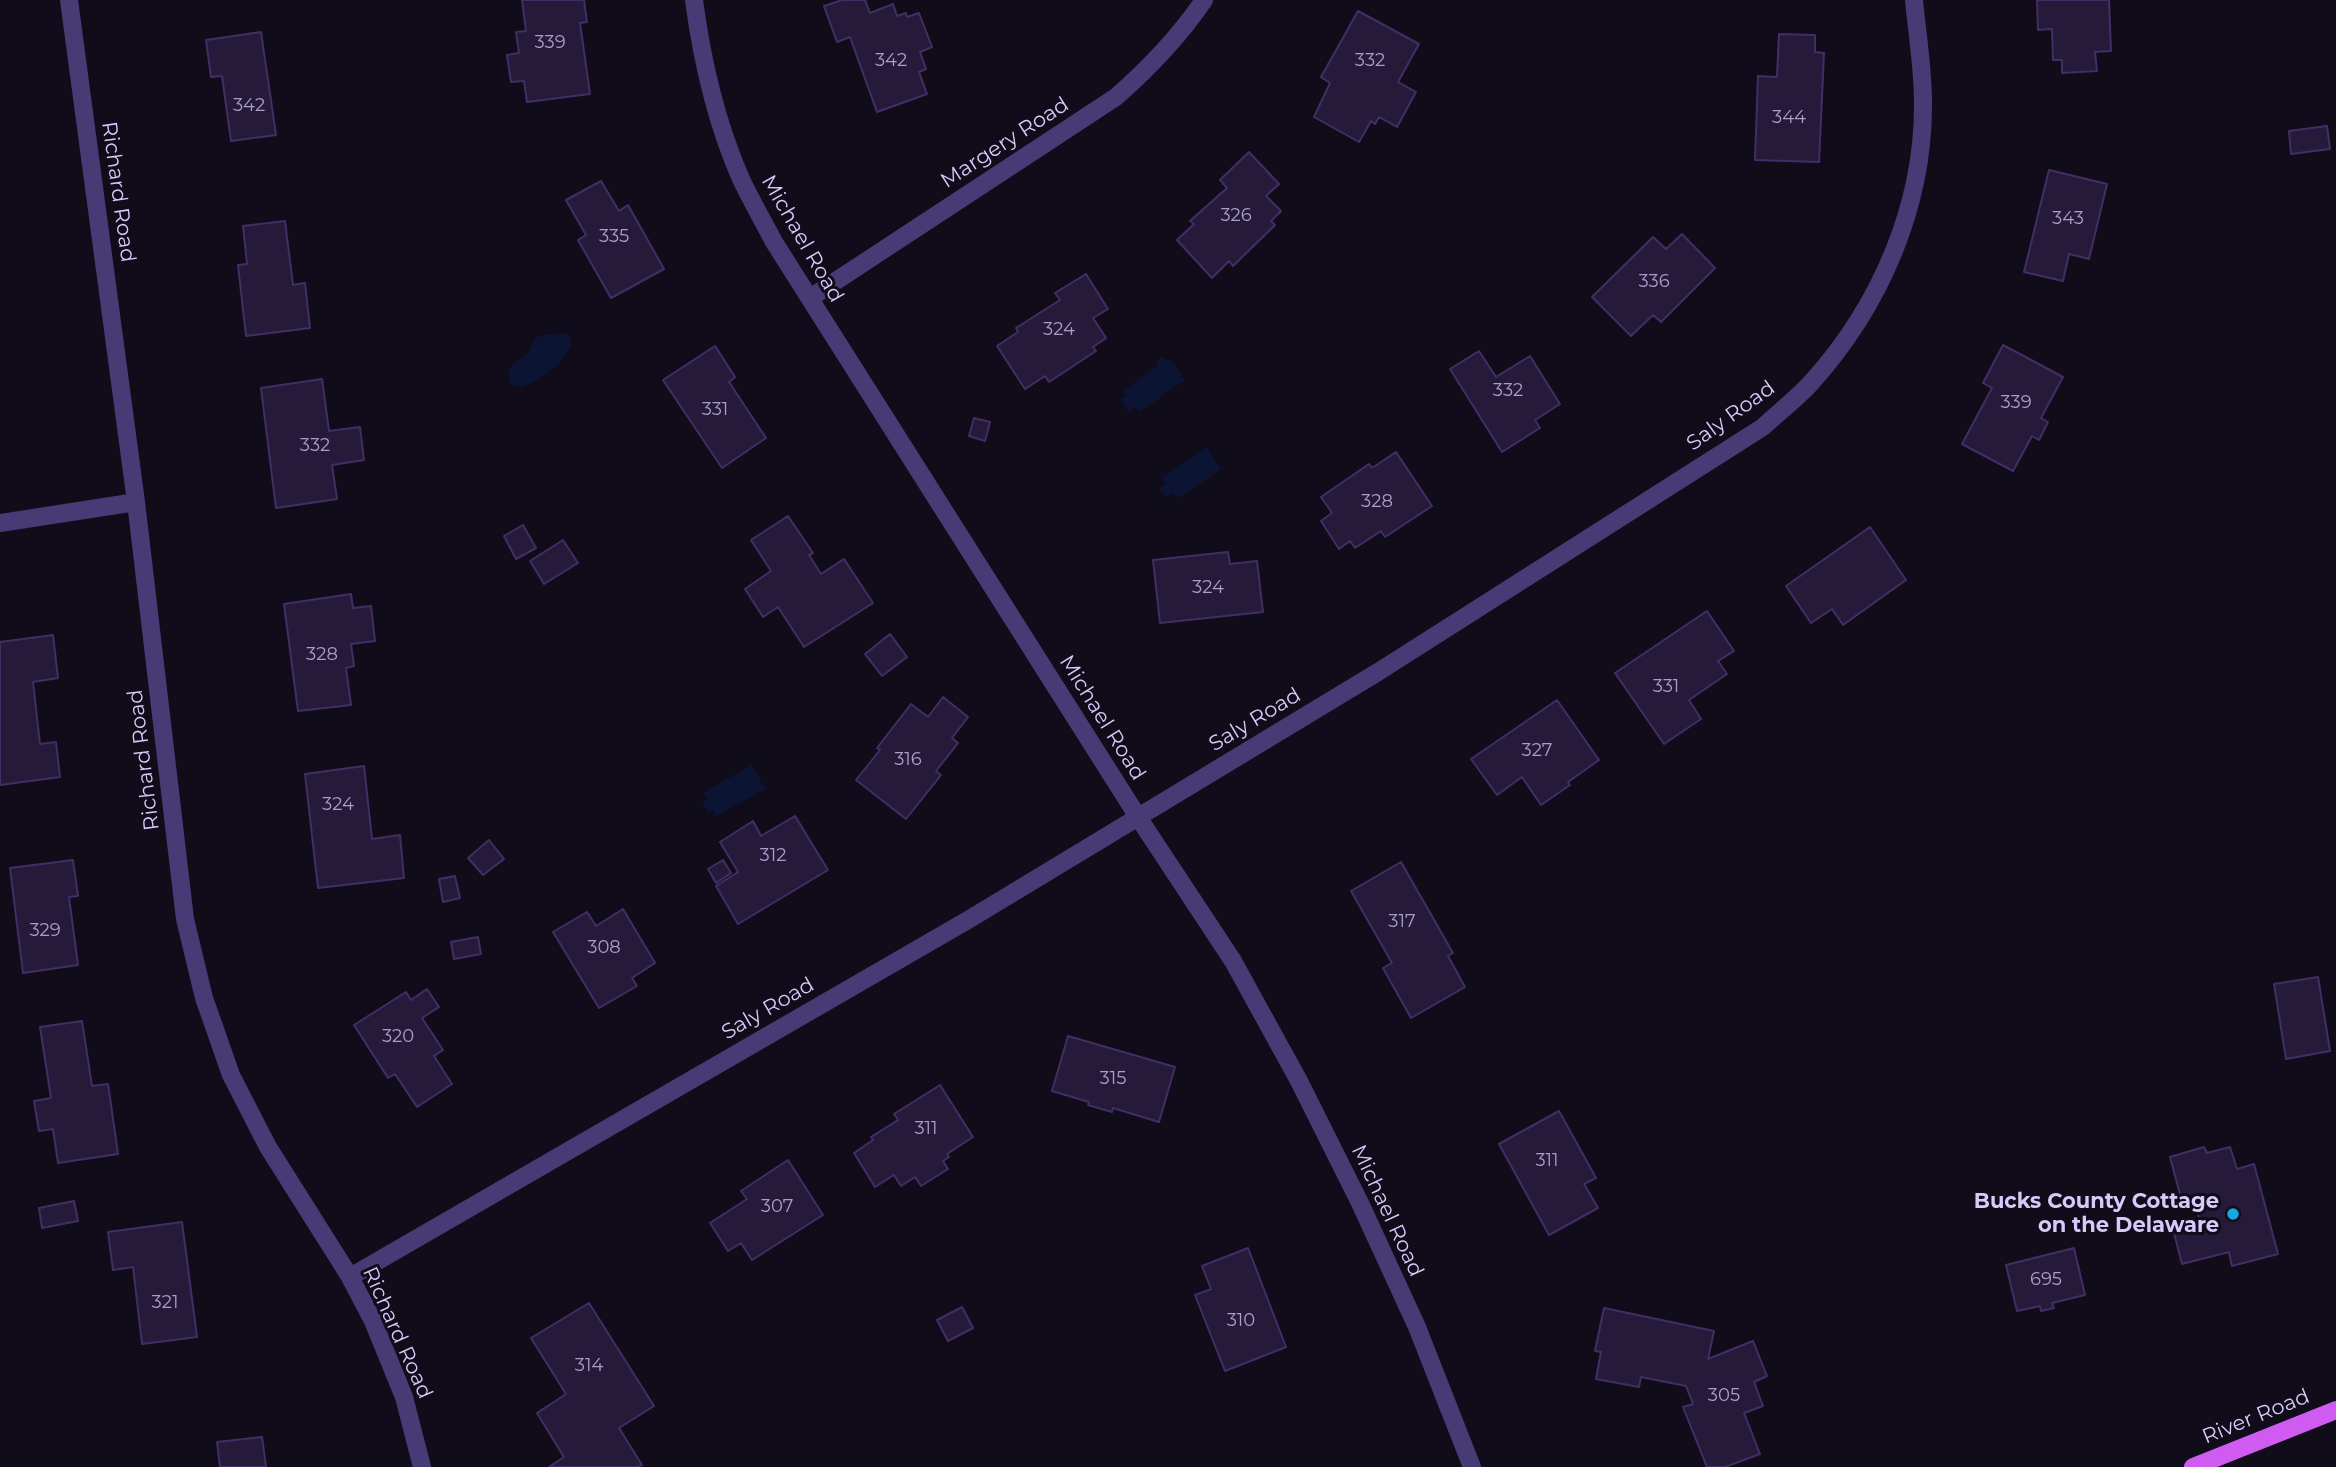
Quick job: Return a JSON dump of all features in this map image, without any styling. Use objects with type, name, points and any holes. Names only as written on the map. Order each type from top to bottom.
[{"type":"main road","name":"River Road","points":[[2193,1467],[2336,1410]]},
{"type":"street","name":"Richard Road","points":[[69,0],[136,502],[185,919],[204,998],[231,1075],[268,1147],[350,1278],[373,1321],[404,1397],[422,1467]]},
{"type":"street","name":"Michael Road","points":[[694,0],[700,42],[716,111],[741,178],[774,242],[1138,817],[1233,961],[1299,1081],[1360,1203],[1417,1327],[1472,1467]]},
{"type":"street","name":"Margery Road","points":[[810,298],[1116,97],[1147,70],[1189,23],[1204,0]]},
{"type":"street","name":"Saly Road","points":[[350,1278],[968,920],[1378,672],[1751,434],[1809,385],[1849,337],[1881,283],[1904,225],[1918,164],[1923,102],[1914,0]]},
{"type":"street","points":[[0,523],[136,502]]},
{"type":"water","points":[[566,333],[571,344],[556,366],[521,388],[512,385],[509,378],[510,368],[526,355],[534,340],[545,335]]},
{"type":"water","points":[[1163,356],[1166,360],[1169,358],[1185,380],[1139,412],[1135,406],[1128,411],[1120,400],[1126,396],[1123,391],[1158,366],[1156,361]]},
{"type":"water","points":[[1207,447],[1221,469],[1178,498],[1173,492],[1166,497],[1159,488],[1165,484],[1162,477]]},
{"type":"water","points":[[752,765],[765,789],[716,816],[713,810],[708,812],[702,802],[708,799],[704,792]]},
{"type":"building","points":[[522,0],[584,0],[587,22],[580,23],[590,94],[527,102],[524,81],[511,82],[507,55],[519,53],[516,32],[526,31]]},
{"type":"building","points":[[842,0],[865,0],[870,13],[893,4],[897,16],[906,13],[907,17],[919,13],[932,47],[920,52],[926,69],[919,72],[927,94],[877,112],[850,37],[837,42],[824,6]]},
{"type":"building","points":[[2037,0],[2109,0],[2111,51],[2095,52],[2097,71],[2062,73],[2062,60],[2053,60],[2052,29],[2038,30]]},
{"type":"building","points":[[1358,11],[1419,44],[1398,82],[1416,92],[1397,127],[1379,117],[1375,124],[1371,121],[1359,142],[1314,117],[1330,83],[1321,77]]},
{"type":"building","points":[[261,32],[276,135],[231,141],[222,76],[211,77],[206,40]]},
{"type":"building","points":[[1779,34],[1815,35],[1815,52],[1824,53],[1819,162],[1755,160],[1758,76],[1777,77]]},
{"type":"building","points":[[2327,126],[2330,149],[2291,154],[2289,131]]},
{"type":"building","points":[[1249,152],[1279,184],[1266,196],[1281,211],[1271,221],[1275,225],[1233,266],[1229,261],[1212,278],[1177,240],[1194,224],[1190,221],[1227,188],[1220,180]]},
{"type":"building","points":[[2049,170],[2107,184],[2089,259],[2069,254],[2063,281],[2024,272]]},
{"type":"building","points":[[601,181],[619,211],[628,205],[664,269],[611,298],[578,240],[586,235],[566,200]]},
{"type":"building","points":[[285,221],[293,285],[305,283],[310,328],[246,336],[238,265],[247,264],[243,226]]},
{"type":"building","points":[[1682,234],[1715,268],[1661,322],[1653,315],[1631,336],[1592,297],[1653,237],[1666,249]]},
{"type":"building","points":[[1086,274],[1108,309],[1093,318],[1106,338],[1093,347],[1096,351],[1049,382],[1045,376],[1025,389],[997,346],[1018,332],[1016,328],[1060,300],[1055,293]]},
{"type":"building","points":[[2003,345],[2063,377],[2041,418],[2048,422],[2039,440],[2032,436],[2013,471],[1962,444],[1992,388],[1983,383]]},
{"type":"building","points":[[715,346],[735,377],[729,382],[766,438],[722,468],[663,380]]},
{"type":"building","points":[[1479,351],[1496,377],[1530,356],[1560,404],[1535,420],[1540,428],[1502,452],[1450,369]]},
{"type":"building","points":[[322,379],[329,431],[360,427],[364,460],[332,465],[337,499],[276,508],[261,388]]},
{"type":"building","points":[[974,418],[990,422],[985,441],[969,436]]},
{"type":"building","points":[[1396,452],[1432,506],[1385,537],[1381,531],[1355,548],[1350,541],[1339,549],[1321,521],[1332,513],[1321,497],[1369,464],[1372,468]]},
{"type":"building","points":[[788,516],[813,553],[809,555],[821,574],[844,559],[873,603],[804,647],[778,607],[763,617],[745,589],[771,571],[751,540]]},
{"type":"building","points":[[523,525],[536,548],[516,559],[504,536]]},
{"type":"building","points":[[1870,527],[1906,580],[1843,625],[1832,609],[1811,623],[1786,586]]},
{"type":"building","points":[[563,540],[578,563],[544,584],[530,561]]},
{"type":"building","points":[[1228,552],[1230,564],[1257,561],[1263,612],[1160,623],[1153,560]]},
{"type":"building","points":[[351,594],[353,608],[371,606],[375,641],[351,644],[354,666],[346,668],[351,705],[298,711],[284,604]]},
{"type":"building","points":[[1707,611],[1734,651],[1718,661],[1727,674],[1689,700],[1701,719],[1664,744],[1615,673]]},
{"type":"building","points":[[890,634],[907,657],[882,676],[865,654]]},
{"type":"building","points":[[53,635],[58,678],[33,682],[40,744],[56,742],[60,777],[0,785],[0,642]]},
{"type":"building","points":[[943,697],[968,717],[952,738],[958,743],[936,771],[941,775],[906,819],[856,780],[911,704],[928,717]]},
{"type":"building","points":[[1557,700],[1599,760],[1541,805],[1522,777],[1497,795],[1471,759]]},
{"type":"building","points":[[364,766],[372,839],[400,835],[404,878],[318,888],[305,774]]},
{"type":"building","points":[[795,816],[828,870],[738,924],[716,886],[738,872],[720,842],[753,821],[761,836]]},
{"type":"building","points":[[489,840],[504,859],[483,875],[468,858]]},
{"type":"building","points":[[73,860],[78,896],[69,897],[78,965],[23,973],[10,868]]},
{"type":"building","points":[[723,860],[731,873],[716,883],[708,869]]},
{"type":"building","points":[[1401,862],[1453,953],[1448,956],[1465,987],[1411,1018],[1383,968],[1392,963],[1351,891]]},
{"type":"building","points":[[455,876],[460,898],[443,902],[439,879]]},
{"type":"building","points":[[623,909],[655,963],[632,978],[637,986],[599,1008],[553,932],[587,912],[596,926]]},
{"type":"building","points":[[478,937],[481,954],[454,959],[451,942]]},
{"type":"building","points":[[2318,977],[2330,1051],[2286,1059],[2274,984]]},
{"type":"building","points":[[427,989],[439,1007],[422,1018],[443,1050],[434,1056],[452,1084],[417,1107],[395,1074],[388,1078],[354,1025],[406,992],[411,1000]]},
{"type":"building","points":[[82,1021],[92,1086],[108,1084],[118,1154],[58,1163],[53,1129],[39,1131],[34,1101],[51,1098],[40,1027]]},
{"type":"building","points":[[1068,1036],[1175,1067],[1159,1122],[1113,1108],[1112,1112],[1052,1091]]},
{"type":"building","points":[[940,1085],[973,1137],[947,1154],[949,1157],[943,1161],[948,1169],[921,1186],[915,1177],[901,1186],[894,1175],[875,1187],[854,1153],[873,1140],[871,1137],[898,1120],[894,1114]]},
{"type":"building","points":[[1559,1111],[1596,1178],[1584,1184],[1598,1208],[1549,1235],[1499,1144]]},
{"type":"building","name":"Bucks County Cottage on the Delaware","points":[[2204,1147],[2207,1153],[2230,1147],[2237,1169],[2254,1164],[2278,1254],[2232,1266],[2229,1252],[2182,1264],[2174,1233],[2201,1226],[2194,1199],[2182,1202],[2170,1157]]},
{"type":"building","points":[[788,1160],[823,1215],[752,1260],[741,1243],[728,1251],[710,1223],[747,1199],[741,1191]]},
{"type":"building","points":[[74,1201],[78,1221],[42,1228],[39,1208]]},
{"type":"building","points":[[182,1222],[197,1337],[142,1344],[133,1267],[113,1270],[108,1232]]},
{"type":"building","points":[[1248,1248],[1286,1347],[1225,1371],[1195,1295],[1211,1289],[1202,1266]]},
{"type":"building","points":[[2074,1248],[2085,1295],[2052,1303],[2054,1308],[2041,1311],[2040,1306],[2017,1311],[2006,1265]]},
{"type":"building","points":[[589,1303],[654,1406],[619,1428],[642,1465],[638,1467],[549,1467],[564,1457],[537,1413],[566,1394],[531,1338]]},
{"type":"building","points":[[962,1307],[973,1328],[948,1341],[937,1320]]},
{"type":"building","points":[[1604,1308],[1714,1331],[1708,1359],[1753,1341],[1767,1376],[1754,1382],[1763,1406],[1744,1413],[1760,1454],[1725,1467],[1707,1467],[1683,1407],[1693,1404],[1686,1386],[1641,1377],[1639,1387],[1596,1379],[1601,1352],[1595,1351]]},
{"type":"building","points":[[262,1437],[266,1467],[220,1467],[217,1442]]},
{"type":"place","name":"Bucks County Cottage on the Delaware","points":[[2233,1214]]}]
